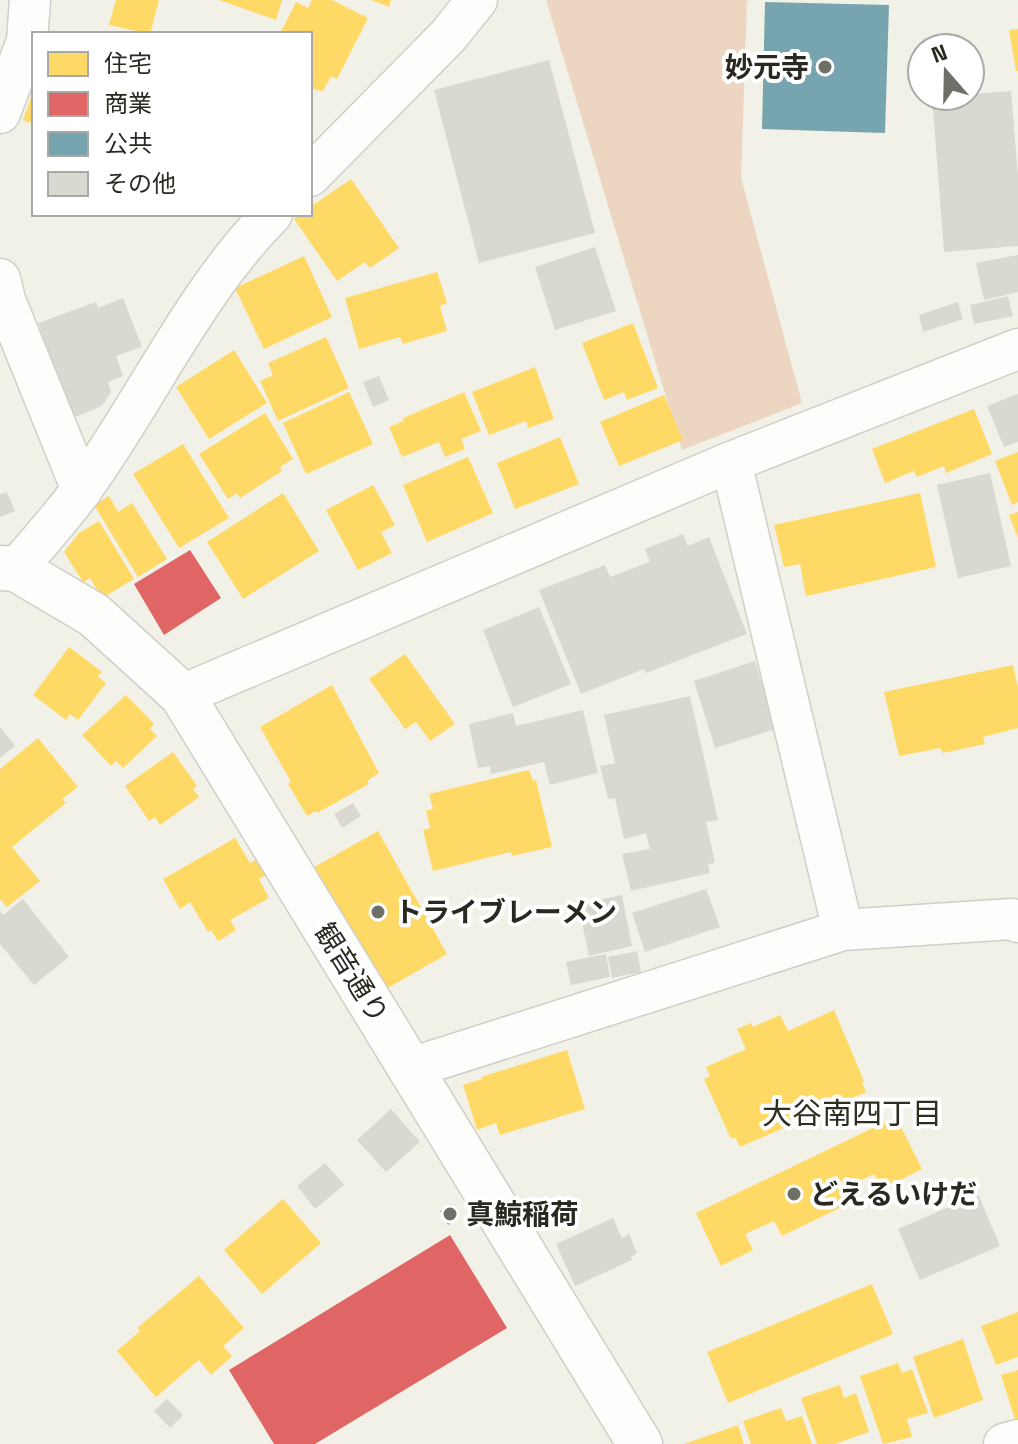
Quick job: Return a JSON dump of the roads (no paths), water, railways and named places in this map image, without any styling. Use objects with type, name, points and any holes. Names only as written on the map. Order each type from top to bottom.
[{"type":"main road","name":"観音通り","points":[[8,569],[94,615],[182,695],[640,1444]]},
{"type":"street","points":[[0,113],[27,41],[30,0]]},
{"type":"street","points":[[312,174],[448,36],[477,0]]},
{"type":"street","points":[[8,569],[82,490],[207,295],[270,216]]},
{"type":"street","points":[[0,279],[5,300],[82,490]]},
{"type":"street","points":[[182,695],[731,462],[1018,349]]},
{"type":"street","points":[[731,462],[843,930]]},
{"type":"street","points":[[411,1068],[843,930],[1012,919],[1018,922]]},
{"type":"street","points":[[1004,1444],[1018,1440]]},
{"type":"place","name":"妙元寺","points":[[825,67]]},
{"type":"place","name":"トライブレーメン","points":[[378,912]]},
{"type":"place","name":"どえるいけだ","points":[[794,1194]]},
{"type":"place","name":"真鯨稲荷","points":[[450,1214]]},
{"type":"district","name":"大谷南四丁目","points":[[852,1113]]}]
